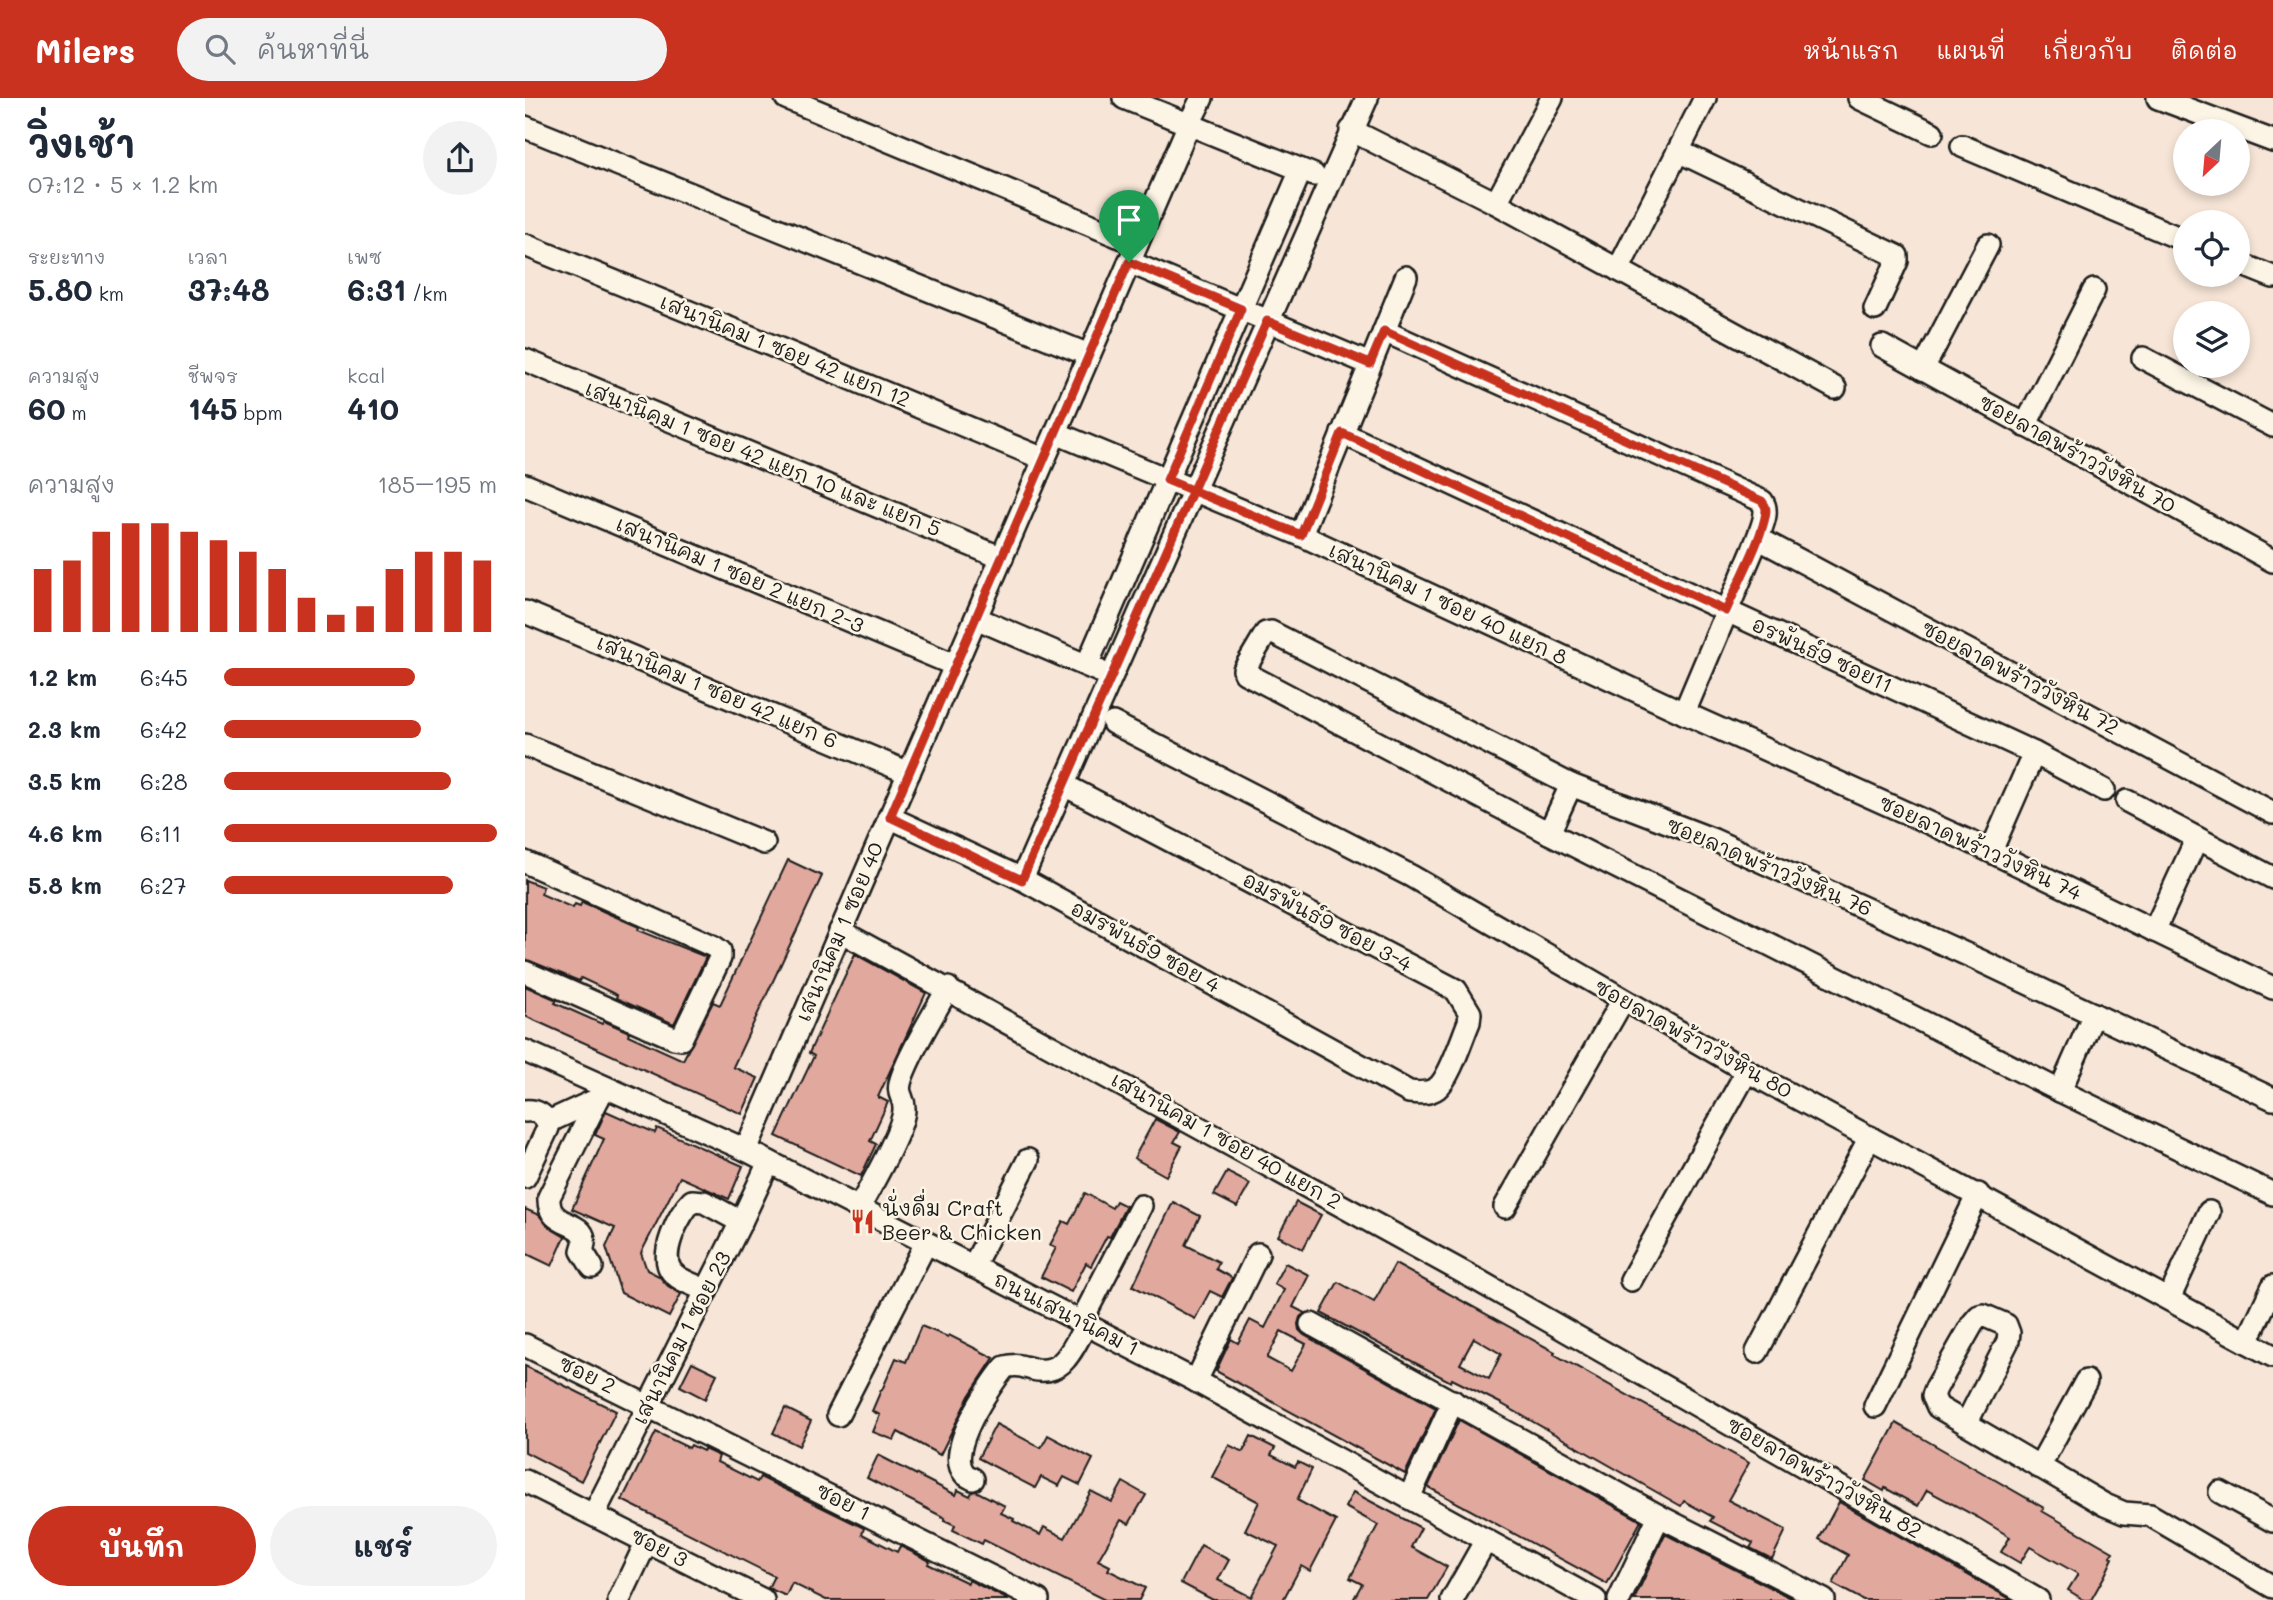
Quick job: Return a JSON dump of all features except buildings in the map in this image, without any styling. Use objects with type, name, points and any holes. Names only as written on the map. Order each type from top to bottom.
[{"type":"street","points":[[786,98],[1133,253],[1267,321],[1370,364]]},
{"type":"street","points":[[1124,98],[1329,181]]},
{"type":"street","name":"เสนานิคม 1 ซอย 40","points":[[746,1150],[1202,98]]},
{"type":"street","points":[[1022,880],[1367,98]]},
{"type":"street","points":[[1496,203],[1552,98]]},
{"type":"street","points":[[1618,270],[1705,98]]},
{"type":"street","points":[[1859,98],[1932,133]]},
{"type":"street","points":[[2158,98],[2273,141]]},
{"type":"street","points":[[525,127],[1089,355]]},
{"type":"street","points":[[1351,130],[1496,203],[1835,388]]},
{"type":"street","points":[[1962,146],[2173,235]]},
{"type":"street","points":[[1678,151],[1897,256],[1898,261],[1875,309]]},
{"type":"street","points":[[1087,665],[1301,170]]},
{"type":"street","name":"เสนานิคม 1 ซอย 42 แยก 12","points":[[525,245],[1044,460]]},
{"type":"street","points":[[1923,369],[1988,245]]},
{"type":"street","points":[[2250,268],[2273,277]]},
{"type":"street","points":[[1301,535],[1406,276]]},
{"type":"street","points":[[2025,426],[2094,290]]},
{"type":"street","points":[[1384,331],[1762,501],[1766,513],[1757,540],[1684,713]]},
{"type":"street","name":"ซอยลาดพร้าววังหิน 70","points":[[1882,346],[2273,561]]},
{"type":"street","points":[[2143,358],[2273,426]]},
{"type":"street","name":"เสนานิคม 1 ซอย 42 แยก 10 และ แยก 5","points":[[525,360],[1002,558]]},
{"type":"street","name":"เสนานิคม 1 ซอย 40 แยก 8","points":[[1056,433],[1301,535],[1684,713]]},
{"type":"street","name":"อรพันธ์9 ซอย11","points":[[1342,433],[2034,753],[2104,790]]},
{"type":"street","name":"เสนานิคม 1 ซอย 2 แยก 2-3","points":[[525,485],[955,665]]},
{"type":"street","name":"ซอยลาดพร้าววังหิน 72","points":[[1767,543],[2273,813]]},
{"type":"street","name":"เสนานิคม 1 ซอย 42 แยก 6","points":[[525,612],[909,773]]},
{"type":"street","points":[[976,618],[1112,676]]},
{"type":"street","name":"ซอยลาดพร้าววังหิน 76","points":[[1549,833],[1244,672],[1268,631],[1571,785],[1714,840],[1981,961],[2273,1099]]},
{"type":"street","name":"ซอยลาดพร้าววังหิน 74","points":[[1684,713],[1991,851],[2273,988]]},
{"type":"street","name":"ซอยลาดพร้าววังหิน 80","points":[[1114,723],[1411,876],[1747,1071],[2273,1356]]},
{"type":"street","points":[[525,745],[764,843]]},
{"type":"street","points":[[1991,851],[2034,753]]},
{"type":"street","name":"อมรพันธ์9 ซอย 3-4","points":[[1064,785],[1456,990],[1470,1013],[1469,1022],[1444,1080],[1435,1089],[1422,1093],[1409,1092],[1397,1086]]},
{"type":"street","points":[[1571,785],[1549,833],[2060,1091],[2273,1194]]},
{"type":"street","points":[[2127,801],[2273,878]]},
{"type":"street","name":"อมรพันธ์9 ซอย 4","points":[[890,817],[1022,880],[1397,1086]]},
{"type":"street","points":[[2154,931],[2197,838]]},
{"type":"street","points":[[525,862],[720,951],[720,958],[681,1039],[525,972]]},
{"type":"street","name":"เสนานิคม 1 ซอย 40 แยก 2","points":[[841,931],[1609,1355]]},
{"type":"street","points":[[859,1208],[902,1120],[905,1109],[898,1089],[903,1073],[948,988]]},
{"type":"street","points":[[1505,1207],[1623,1000]]},
{"type":"street","points":[[2060,1091],[2094,1014]]},
{"type":"street","name":"ถนนเสนานิคม 1","points":[[525,1051],[601,1093],[746,1150],[1196,1381],[1595,1600]]},
{"type":"street","points":[[1631,1280],[1747,1071]]},
{"type":"street","points":[[548,1122],[601,1093]]},
{"type":"street","points":[[592,1267],[582,1251],[584,1240],[581,1232],[555,1217],[549,1206],[549,1197],[601,1093]]},
{"type":"street","points":[[525,1111],[544,1115],[548,1122],[548,1128],[525,1177]]},
{"type":"street","points":[[1757,1352],[1870,1137]]},
{"type":"street","points":[[973,1267],[1028,1160]]},
{"type":"street","name":"เสนานิคม 1 ซอย 23","points":[[594,1514],[769,1162]]},
{"type":"street","points":[[1875,1406],[1978,1194]]},
{"type":"street","points":[[707,1290],[673,1273],[669,1264],[667,1251],[683,1210],[692,1201],[704,1202],[741,1222]]},
{"type":"street","points":[[973,1479],[963,1473],[959,1461],[962,1439],[994,1381],[1005,1367],[1019,1364],[1049,1371],[1061,1366],[1141,1206]]},
{"type":"street","points":[[2169,1299],[2209,1212]]},
{"type":"street","points":[[838,1415],[926,1243]]},
{"type":"street","points":[[1196,1381],[1258,1254]]},
{"type":"street","points":[[2247,1342],[2273,1286]]},
{"type":"street","points":[[1966,1424],[2008,1341],[2006,1325],[1983,1315],[1973,1323],[1933,1396],[1938,1407],[1966,1424],[2039,1467],[2105,1505],[2123,1513],[2150,1515],[2273,1587]]},
{"type":"street","points":[[1311,1324],[1658,1516],[1824,1600]]},
{"type":"street","name":"ซอย 2","points":[[525,1345],[648,1405]]},
{"type":"street","name":"ซอยลาดพร้าววังหิน 82","points":[[1609,1355],[2038,1600]]},
{"type":"street","points":[[2039,1467],[2086,1381]]},
{"type":"street","points":[[1409,1498],[1453,1401]]},
{"type":"street","name":"ซอย 1","points":[[648,1405],[1038,1600]]},
{"type":"street","name":"ซอย 3","points":[[526,1485],[594,1514],[763,1600]]},
{"type":"street","points":[[2220,1492],[2273,1521]]},
{"type":"street","points":[[1619,1600],[1658,1516]]},
{"type":"street","points":[[1451,1600],[1486,1540]]},
{"type":"street","points":[[619,1600],[647,1541]]},
{"type":"place","name":"นั่งดื่ม Craft Beer & Chicken","points":[[862,1221]]},
{"type":"route","points":[[1129,262],[890,817],[1022,880],[1112,676],[1152,583],[1193,491],[1267,321],[1370,364],[1384,331],[1762,501],[1766,513],[1726,611],[1342,433],[1301,535],[1193,491],[1167,480],[1241,309],[1129,262]]}]
